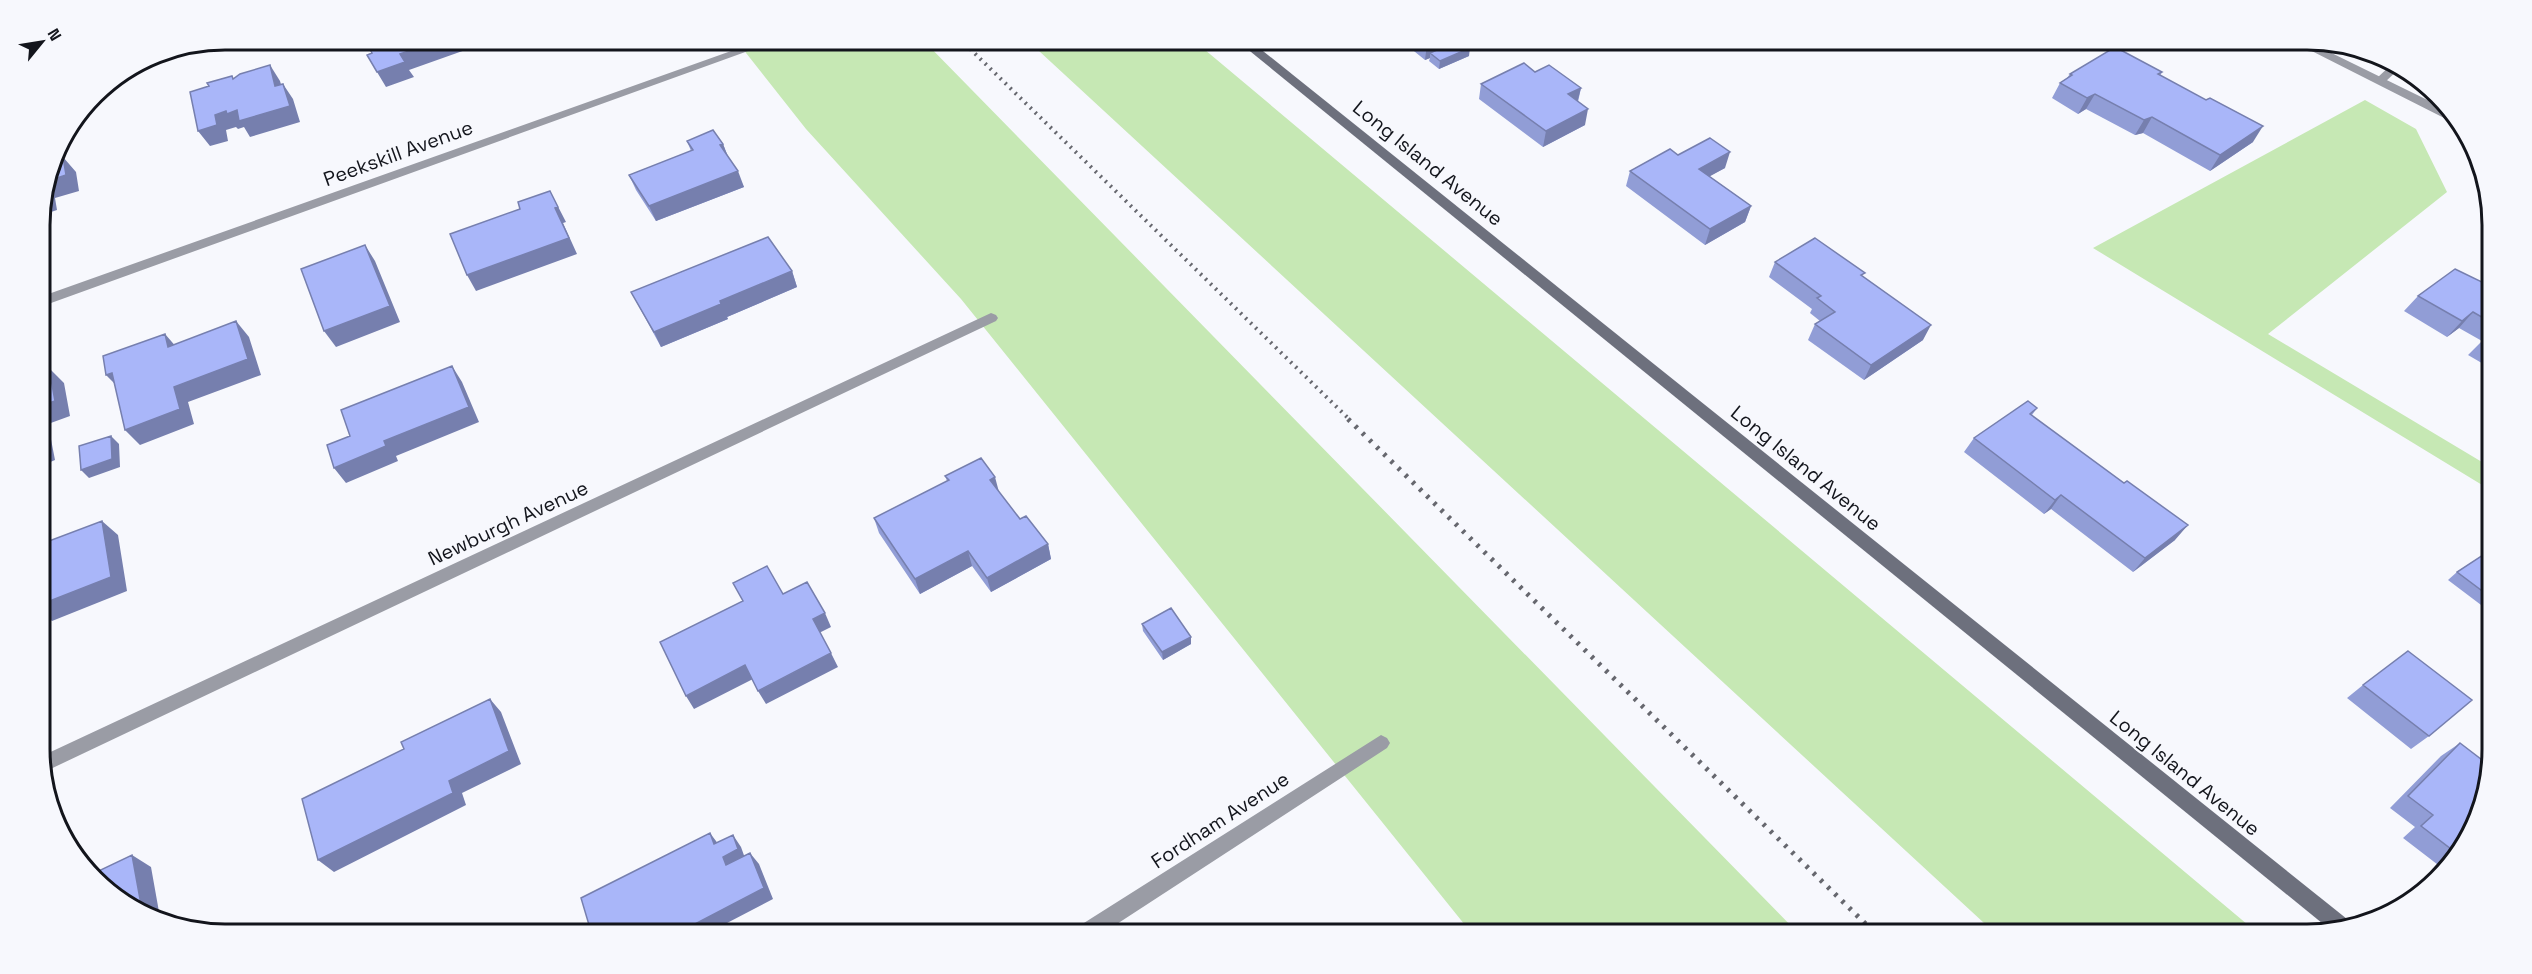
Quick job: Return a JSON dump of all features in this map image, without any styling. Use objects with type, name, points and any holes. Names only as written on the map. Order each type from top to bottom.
[{"type":"street","name":"Peekskill Avenue","points":[[50,298],[745,50]]},
{"type":"street","name":"Long Island Avenue","points":[[1256,50],[2335,922]]},
{"type":"street","points":[[2317,50],[2440,111]]},
{"type":"street","points":[[2380,81],[2391,71]]},
{"type":"street","name":"Newburgh Avenue","points":[[50,761],[991,318]]},
{"type":"street","name":"Fordham Avenue","points":[[1100,924],[1381,743]]},
{"type":"green space","points":[[744,50],[933,50],[1789,924],[1464,924],[961,299],[806,129]]},
{"type":"green space","points":[[1038,50],[1205,50],[2247,924],[1985,924]]},
{"type":"green space","points":[[2365,100],[2416,129],[2447,192],[2268,334],[2482,462],[2482,485],[2093,248]]},
{"type":"building","points":[[370,50],[412,50],[400,54],[405,62],[377,72],[367,55],[372,53]]},
{"type":"building","points":[[1437,50],[1465,50],[1440,61],[1430,53]]},
{"type":"building","points":[[2110,50],[2121,50],[2162,72],[2158,74],[2206,100],[2210,98],[2263,126],[2220,155],[2152,117],[2144,120],[2095,94],[2087,98],[2060,83],[2072,75],[2070,74]]},
{"type":"building","points":[[1524,63],[1535,72],[1549,65],[1581,88],[1568,94],[1588,109],[1546,131],[1481,84]]},
{"type":"building","points":[[270,65],[275,86],[283,84],[290,106],[239,121],[237,110],[227,114],[226,111],[215,115],[217,125],[198,131],[190,92],[209,86],[207,83],[232,76],[233,79],[240,74]]},
{"type":"building","points":[[713,130],[723,144],[720,145],[738,171],[649,206],[629,175],[693,150],[687,141]]},
{"type":"building","points":[[1710,138],[1730,152],[1699,169],[1751,206],[1710,229],[1630,171],[1670,149],[1678,155]]},
{"type":"building","points":[[63,158],[66,175],[55,179]]},
{"type":"building","points":[[550,191],[569,238],[467,275],[450,234],[520,209],[518,202]]},
{"type":"building","points":[[768,237],[792,271],[654,332],[631,292]]},
{"type":"building","points":[[1815,238],[1865,273],[1861,275],[1931,325],[1871,365],[1815,324],[1835,312],[1817,298],[1821,296],[1775,262]]},
{"type":"building","points":[[365,245],[390,306],[324,331],[301,269]]},
{"type":"building","points":[[2455,269],[2482,282],[2482,317],[2473,312],[2462,321],[2418,296]]},
{"type":"building","points":[[236,321],[248,359],[174,387],[180,409],[125,430],[112,373],[106,375],[103,356],[165,334],[168,347]]},
{"type":"building","points":[[452,366],[469,407],[384,441],[386,446],[334,468],[327,445],[350,436],[341,410]]},
{"type":"building","points":[[50,372],[55,401],[50,403]]},
{"type":"building","points":[[2028,401],[2037,408],[2030,414],[2124,483],[2127,481],[2188,525],[2145,558],[2061,495],[2055,500],[1974,438]]},
{"type":"building","points":[[111,436],[112,459],[81,470],[79,446]]},
{"type":"building","points":[[981,458],[995,477],[990,480],[1020,519],[1026,516],[1048,544],[987,578],[968,551],[915,579],[874,518],[949,480],[945,476]]},
{"type":"building","points":[[102,521],[111,577],[49,601],[49,541]]},
{"type":"building","points":[[2482,556],[2482,591],[2457,572]]},
{"type":"building","points":[[767,566],[783,594],[807,582],[825,613],[813,619],[831,653],[758,691],[745,665],[686,696],[660,642],[743,601],[733,583]]},
{"type":"building","points":[[1171,608],[1191,637],[1162,652],[1142,624]]},
{"type":"building","points":[[2408,651],[2472,700],[2429,736],[2363,685]]},
{"type":"building","points":[[490,699],[509,751],[449,781],[453,793],[318,860],[302,799],[404,749],[401,742]]},
{"type":"building","points":[[2460,743],[2482,760],[2477,795],[2464,827],[2451,849],[2421,826],[2433,815],[2408,796]]},
{"type":"building","points":[[710,833],[714,844],[733,835],[738,849],[723,857],[726,865],[750,853],[764,888],[695,924],[589,924],[581,898]]},
{"type":"building","points":[[132,855],[141,902],[127,895],[99,871]]},
{"type":"railway","points":[[971,50],[1350,420]]},
{"type":"railway","points":[[1348,419],[1866,924]]}]
